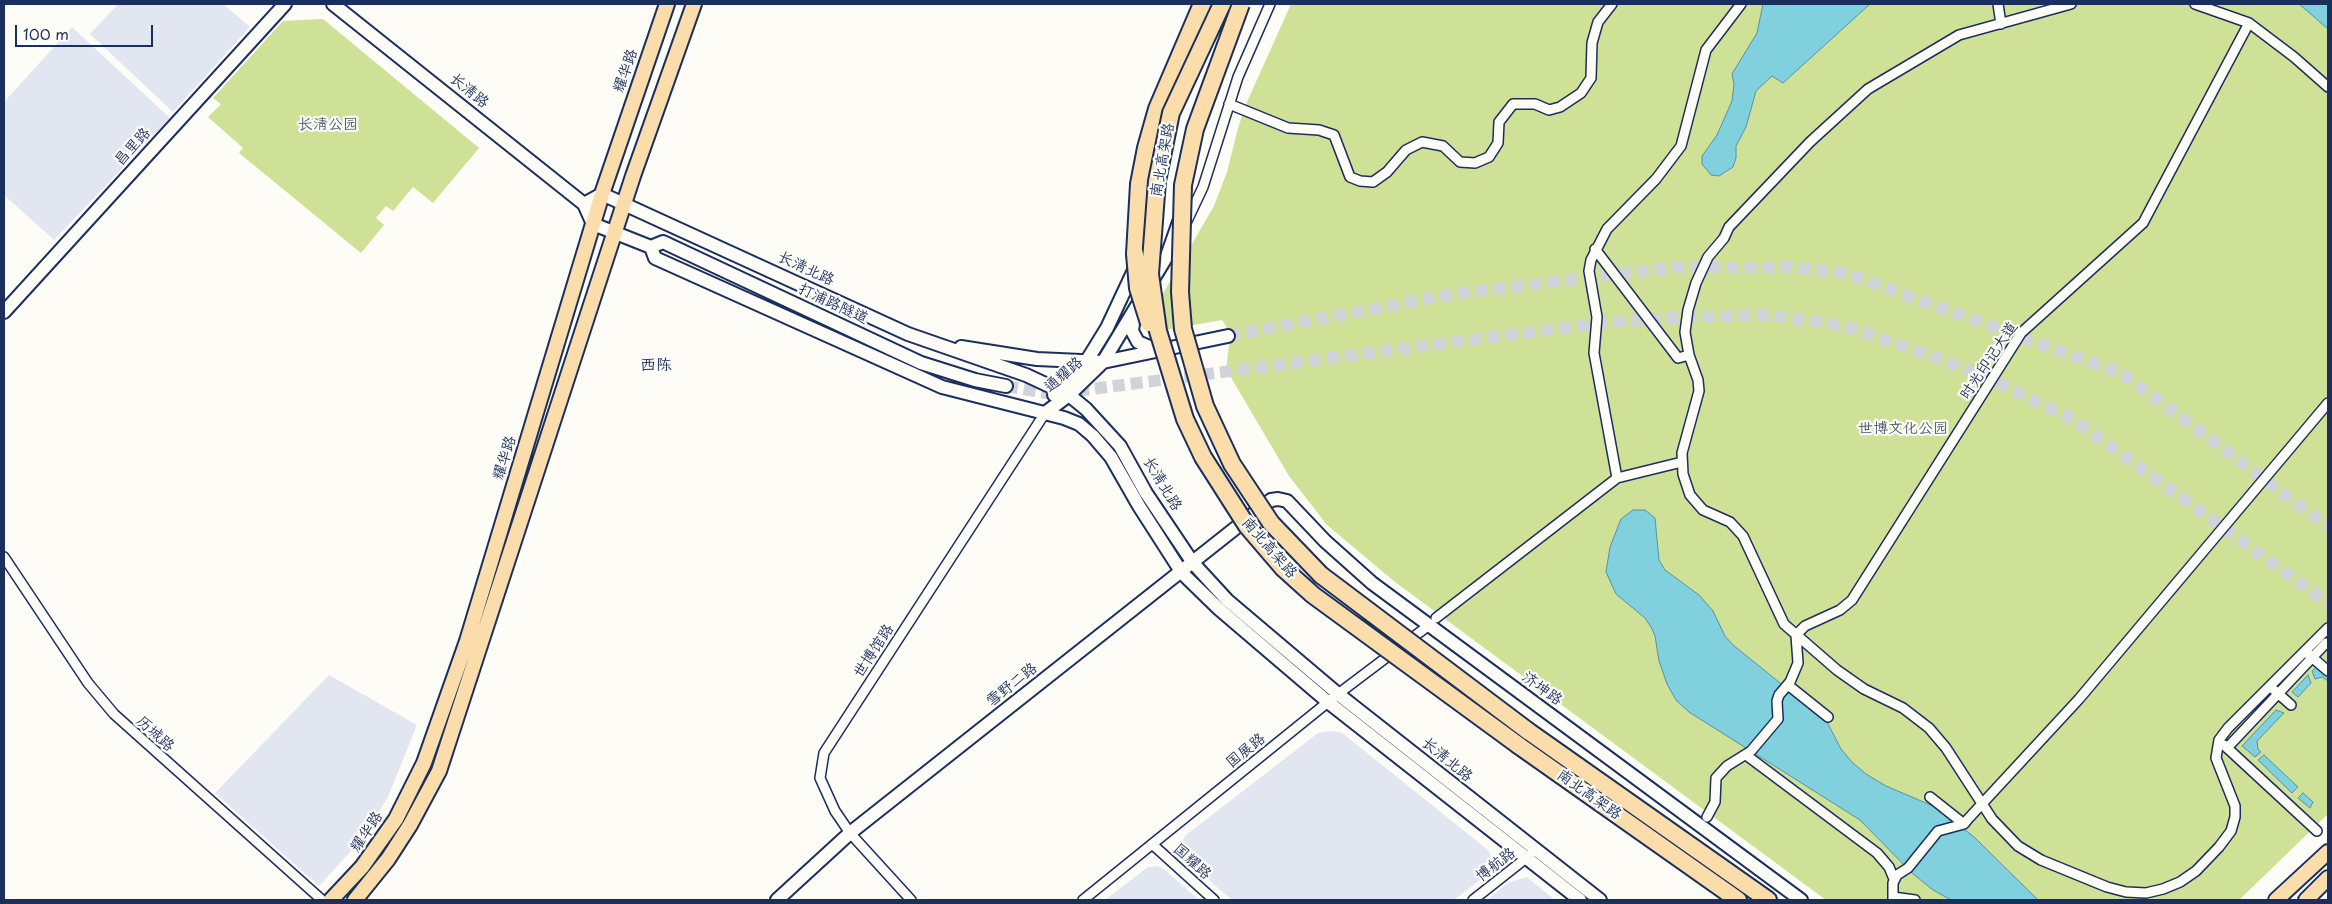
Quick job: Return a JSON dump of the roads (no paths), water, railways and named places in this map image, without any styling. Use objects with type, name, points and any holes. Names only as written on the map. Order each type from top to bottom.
[{"type":"highway","points":[[1167,368],[1150,329],[1138,288],[1136,254],[1139,184],[1157,109],[1202,4]]},
{"type":"highway","name":"南北高架路","points":[[1222,4],[1171,113],[1156,181],[1150,274],[1158,331],[1167,368],[1185,419],[1202,457],[1247,526],[1283,568],[1313,595],[1518,745],[1738,900]]},
{"type":"highway","name":"南北高架路","points":[[1241,4],[1195,129],[1183,185],[1180,256],[1183,329],[1205,406],[1232,464],[1271,523],[1321,575],[1528,731],[1768,900]]},
{"type":"main road","name":"昌里路","points":[[4,312],[286,4]]},
{"type":"main road","name":"长清路","points":[[333,4],[584,204],[593,224]]},
{"type":"main road","name":"耀华路","points":[[331,900],[362,867],[396,818],[424,763],[467,641],[602,194],[667,4]]},
{"type":"main road","points":[[354,900],[397,846],[439,771],[624,204],[694,4]]},
{"type":"main road","name":"通耀路","points":[[1045,413],[1064,392],[1086,362],[1124,294],[1144,246],[1160,196],[1186,78],[1198,38],[1212,4]]},
{"type":"main road","name":"通耀路","points":[[1064,392],[1103,362],[1135,313],[1167,256],[1177,230],[1209,104],[1226,54],[1249,4]]},
{"type":"main road","points":[[584,204],[602,194],[624,204]]},
{"type":"main road","name":"长清北路","points":[[624,204],[908,334],[941,344],[1064,392],[1086,409],[1120,446],[1146,493],[1194,563],[1228,600],[1338,694],[1532,854],[1580,900]]},
{"type":"main road","points":[[593,224],[615,232]]},
{"type":"main road","name":"长清北路","points":[[615,232],[651,247],[655,258],[942,387],[1045,413],[1078,424],[1093,436],[1111,457],[1139,506],[1182,573],[1219,610],[1328,702],[1532,854],[1600,900]]},
{"type":"main road","name":"打浦路隧道","points":[[651,247],[663,242],[921,363],[975,380],[1006,386]]},
{"type":"main road","points":[[1135,313],[1132,331],[1138,342],[1156,350]]},
{"type":"main road","points":[[941,344],[1037,358],[1103,362],[1228,336]]},
{"type":"main road","name":"雪野二路","points":[[777,900],[850,833],[1182,573],[1271,500]]},
{"type":"main road","name":"济坤路","points":[[1271,500],[1287,501],[1348,563],[1432,622],[1802,900]]},
{"type":"main road","points":[[2276,900],[2328,852]]},
{"type":"main road","points":[[2306,900],[2328,878]]},
{"type":"street","points":[[1167,256],[1187,221],[1203,187],[1238,77],[1270,4]]},
{"type":"street","points":[[1229,104],[1288,128],[1319,130],[1334,135],[1350,177],[1360,181],[1373,182],[1387,172],[1406,150],[1422,142],[1443,146],[1460,162],[1475,163],[1489,157],[1498,143],[1499,122],[1513,104],[1534,104],[1549,110],[1560,107],[1581,93],[1591,78],[1592,43],[1598,22],[1612,4]]},
{"type":"street","points":[[1682,462],[1617,478],[1594,353],[1597,317],[1590,271],[1595,249],[1608,229],[1656,179],[1681,146],[1706,50],[1742,4]]},
{"type":"street","points":[[1998,4],[2001,24]]},
{"type":"street","points":[[2071,4],[1959,36],[1868,89],[1810,142],[1729,227],[1724,238],[1708,257],[1696,283],[1688,310],[1685,332],[1689,355],[1698,380],[1699,391],[1684,443],[1682,462],[1690,495],[1703,510],[1730,522],[1743,536],[1780,619],[1837,670],[1864,689],[1903,708],[1929,728],[1946,748],[1992,819],[2018,846],[2041,860],[2107,887],[2126,892],[2146,893],[2163,889],[2196,871],[2209,859],[2231,831],[2235,817],[2235,806],[2216,758],[2219,740],[2270,686],[2324,642],[2328,628]]},
{"type":"street","points":[[2194,4],[2249,24],[2294,57],[2328,88]]},
{"type":"street","name":"时光印记大道","points":[[1796,635],[1805,626],[1840,610],[1852,600],[2021,333],[2143,223],[2249,24]]},
{"type":"street","points":[[1595,249],[1678,358],[1689,355]]},
{"type":"street","points":[[1894,879],[1908,868],[1938,831],[1964,824],[2079,699],[2328,403]]},
{"type":"street","name":"世博馆路","points":[[912,900],[850,833],[834,811],[820,778],[824,753],[1045,413]]},
{"type":"street","name":"国展路","points":[[1083,900],[1338,694],[1617,478]]},
{"type":"street","name":"历城路","points":[[4,557],[88,683],[114,714],[322,900]]},
{"type":"street","points":[[1707,817],[1716,802],[1716,778],[1727,766],[1746,755],[1771,731],[1778,719],[1778,695],[1795,673],[1798,663],[1796,635]]},
{"type":"street","points":[[2308,654],[2328,671]]},
{"type":"street","points":[[2227,748],[2278,694],[2308,654]]},
{"type":"street","points":[[1788,684],[1828,717]]},
{"type":"street","points":[[2270,686],[2291,706]]},
{"type":"street","points":[[2219,740],[2317,831]]},
{"type":"street","points":[[1746,755],[1884,859],[1894,879],[1893,899],[1915,900]]},
{"type":"street","points":[[1930,797],[1964,824]]},
{"type":"street","name":"国耀路","points":[[1152,844],[1214,900]]},
{"type":"street","name":"博航路","points":[[1474,900],[1532,854]]},
{"type":"water","points":[[1763,4],[1870,4],[1783,83],[1772,76],[1756,91],[1746,127],[1736,146],[1736,158],[1733,167],[1719,176],[1711,175],[1702,164],[1702,156],[1717,135],[1732,101],[1734,84],[1732,74],[1757,33]]},
{"type":"water","points":[[2299,4],[2328,4],[2328,29],[2306,10]]},
{"type":"water","points":[[1633,510],[1645,510],[1655,518],[1659,560],[1665,570],[1699,595],[1713,611],[1725,636],[1733,645],[1826,720],[1841,749],[1852,762],[1866,774],[1886,786],[1933,806],[1973,836],[2038,900],[1951,900],[1933,890],[1912,873],[1860,820],[1689,712],[1676,700],[1667,684],[1659,661],[1655,636],[1651,627],[1645,618],[1616,594],[1606,572],[1610,547],[1621,519]]},
{"type":"water","points":[[2317,666],[2328,675],[2328,681],[2322,677],[2315,679],[2312,671]]},
{"type":"water","points":[[2308,675],[2311,683],[2298,697],[2292,692]]},
{"type":"water","points":[[2276,710],[2284,713],[2257,741],[2258,749],[2261,752],[2255,757],[2242,746]]},
{"type":"water","points":[[2264,755],[2298,787],[2292,793],[2258,760]]},
{"type":"water","points":[[2303,793],[2313,802],[2310,808],[2298,798]]},
{"type":"tunnel","points":[[1228,336],[1453,294],[1678,267],[1787,267],[1845,273],[2123,374],[2328,527]]},
{"type":"tunnel","points":[[1006,386],[1053,394],[1594,324],[1684,317],[1770,315],[1845,326],[1943,360],[2003,385],[2074,420],[2328,603]]},
{"type":"district","name":"西陈","points":[[656,366]]},
{"type":"park label","name":"长清公园","points":[[328,125]]},
{"type":"park label","name":"世博文化公园","points":[[1903,429]]}]
